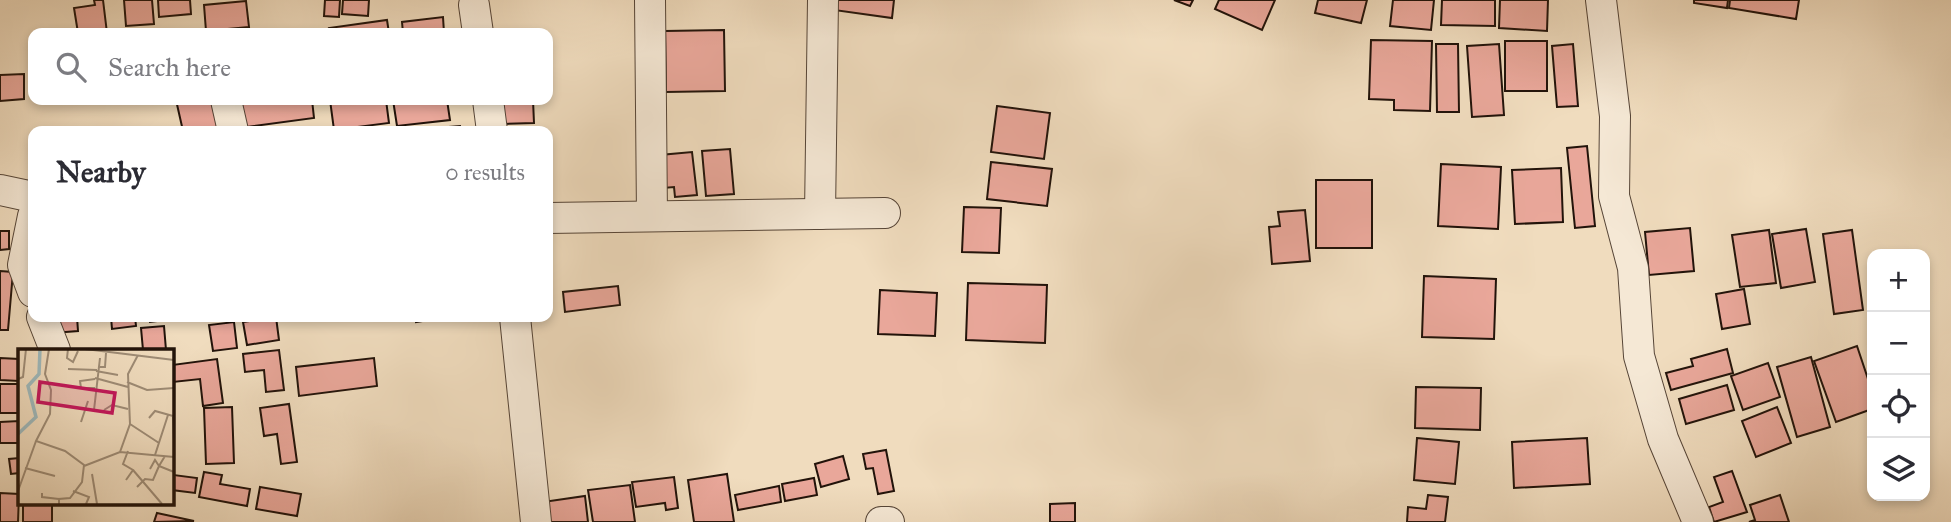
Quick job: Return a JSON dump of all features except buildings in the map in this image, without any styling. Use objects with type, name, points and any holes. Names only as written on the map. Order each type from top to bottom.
[{"type":"street","points":[[650,0],[652,216]]},
{"type":"street","points":[[820,214],[823,0]]},
{"type":"street","points":[[1601,0],[1615,116],[1614,196],[1633,268],[1639,356],[1663,439],[1698,522]]},
{"type":"street","points":[[227,105],[232,126]]},
{"type":"street","points":[[489,105],[491,126]]},
{"type":"street","points":[[0,190],[28,196]]},
{"type":"street","points":[[553,218],[885,213]]},
{"type":"street","points":[[28,240],[23,265],[28,278]]},
{"type":"street","points":[[44,322],[54,349]]},
{"type":"street","points":[[516,322],[536,522]]},
{"type":"street","points":[[881,522],[889,522]]}]
